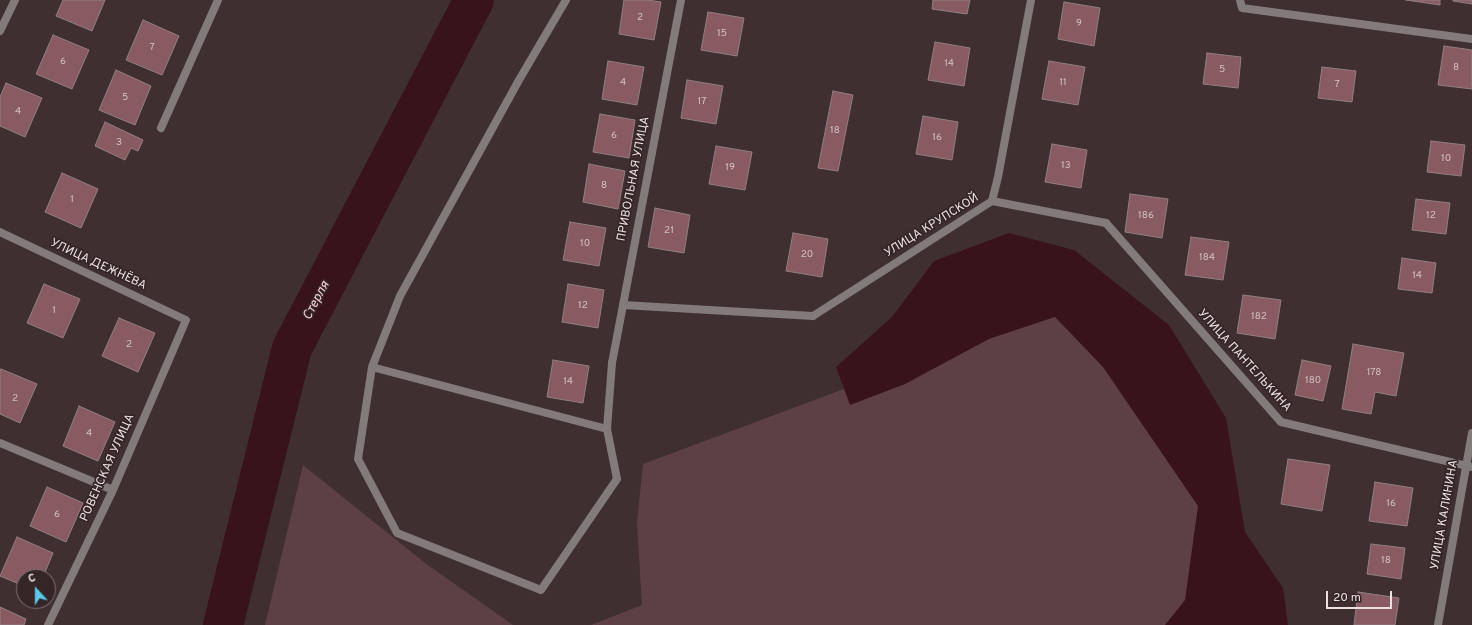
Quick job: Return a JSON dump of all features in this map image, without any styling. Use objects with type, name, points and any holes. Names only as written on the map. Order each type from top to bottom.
[{"type":"street","points":[[0,31],[15,0]]},
{"type":"street","points":[[161,128],[218,0]]},
{"type":"street","points":[[566,0],[504,107],[400,296],[372,367],[607,429]]},
{"type":"street","name":"ПРИВОЛЬНАЯ УЛИЦА","points":[[372,367],[358,459],[398,533],[541,590],[617,479],[607,429],[612,363],[681,0]]},
{"type":"street","name":"УЛИЦА КРУПСКОЙ","points":[[623,305],[813,316],[992,202],[1031,0]]},
{"type":"street","points":[[1240,0],[1242,8],[1472,39]]},
{"type":"street","name":"УЛИЦА ПАНТЕЛЬКИНА","points":[[992,202],[1106,223],[1281,422],[1469,467]]},
{"type":"street","name":"УЛИЦА ДЕЖНЁВА","points":[[0,232],[186,320]]},
{"type":"street","name":"РОВЕНСКАЯ УЛИЦА","points":[[48,625],[113,490],[186,320]]},
{"type":"street","name":"УЛИЦА КАЛИНИНА","points":[[1438,625],[1469,467],[1472,433]]},
{"type":"street","points":[[0,443],[113,490]]},
{"type":"shaded area","points":[[1009,233],[1074,250],[1169,325],[1226,418],[1245,532],[1283,588],[1288,625],[1165,625],[1185,600],[1198,506],[1103,367],[1055,317],[989,339],[905,384],[850,405],[836,367],[892,317],[934,261]]},
{"type":"shaded area","points":[[1031,283],[1214,495],[1229,625],[591,625],[642,605],[637,523],[643,464],[844,389],[951,308]]},
{"type":"shaded area","points":[[303,465],[425,563],[513,625],[265,625]]},
{"type":"building","points":[[63,0],[105,0],[92,31],[56,16]]},
{"type":"building","points":[[624,0],[648,0],[661,2],[654,40],[619,34]]},
{"type":"building","points":[[933,0],[970,0],[967,14],[932,9]]},
{"type":"building","points":[[1406,0],[1440,0],[1440,5]]},
{"type":"building","points":[[1472,0],[1472,4],[1453,1]]},
{"type":"building","points":[[1064,2],[1100,8],[1094,46],[1058,39]]},
{"type":"building","points":[[708,12],[744,18],[737,56],[701,50]]},
{"type":"building","points":[[143,20],[179,36],[162,75],[126,60]]},
{"type":"building","points":[[53,35],[89,50],[72,89],[36,74]]},
{"type":"building","points":[[935,42],[970,48],[964,86],[928,80]]},
{"type":"building","points":[[1444,46],[1472,50],[1472,89],[1438,85]]},
{"type":"building","points":[[1207,53],[1241,57],[1238,88],[1203,84]]},
{"type":"building","points":[[608,61],[644,67],[637,105],[602,99]]},
{"type":"building","points":[[1049,61],[1085,67],[1078,105],[1042,99]]},
{"type":"building","points":[[1322,67],[1356,71],[1352,102],[1318,98]]},
{"type":"building","points":[[116,70],[151,86],[135,125],[99,110]]},
{"type":"building","points":[[687,80],[723,86],[716,124],[681,118]]},
{"type":"building","points":[[6,83],[42,98],[25,137],[0,126],[0,97]]},
{"type":"building","points":[[833,91],[853,95],[838,171],[818,168]]},
{"type":"building","points":[[600,114],[635,120],[629,158],[593,152]]},
{"type":"building","points":[[923,116],[958,122],[952,160],[916,154]]},
{"type":"building","points":[[105,122],[143,140],[138,151],[131,148],[125,160],[95,146]]},
{"type":"building","points":[[1431,141],[1465,145],[1461,176],[1427,172]]},
{"type":"building","points":[[1052,144],[1087,150],[1081,188],[1045,182]]},
{"type":"building","points":[[716,146],[752,152],[745,190],[709,184]]},
{"type":"building","points":[[589,164],[625,171],[618,209],[583,202]]},
{"type":"building","points":[[62,173],[98,189],[81,228],[45,212]]},
{"type":"building","points":[[1130,194],[1168,199],[1162,238],[1125,232]]},
{"type":"building","points":[[1416,199],[1450,203],[1446,234],[1412,230]]},
{"type":"building","points":[[655,208],[690,215],[684,253],[648,247]]},
{"type":"building","points":[[570,222],[606,228],[599,266],[563,260]]},
{"type":"building","points":[[793,233],[828,239],[822,277],[786,271]]},
{"type":"building","points":[[1191,237],[1229,242],[1223,280],[1185,275]]},
{"type":"building","points":[[1402,258],[1436,263],[1432,293],[1398,289]]},
{"type":"building","points":[[44,284],[80,299],[63,338],[27,323]]},
{"type":"building","points":[[568,284],[604,290],[598,328],[562,322]]},
{"type":"building","points":[[1243,295],[1281,300],[1275,339],[1237,333]]},
{"type":"building","points":[[119,318],[155,333],[138,372],[102,356]]},
{"type":"building","points":[[1353,344],[1404,353],[1396,396],[1375,392],[1371,414],[1342,409]]},
{"type":"building","points":[[553,360],[589,366],[583,403],[547,397]]},
{"type":"building","points":[[1302,360],[1331,366],[1323,401],[1295,395]]},
{"type":"building","points":[[1,369],[37,384],[20,423],[0,414]]},
{"type":"building","points":[[79,406],[115,422],[98,461],[63,446]]},
{"type":"building","points":[[1288,459],[1330,465],[1322,511],[1281,504]]},
{"type":"building","points":[[1375,482],[1413,488],[1407,526],[1369,521]]},
{"type":"building","points":[[47,487],[83,503],[66,542],[30,526]]},
{"type":"building","points":[[17,537],[53,553],[46,569],[16,569],[16,583],[0,576]]},
{"type":"building","points":[[1371,544],[1405,548],[1401,579],[1367,574]]},
{"type":"building","points":[[1358,592],[1399,598],[1395,625],[1354,625]]},
{"type":"building","points":[[0,607],[26,619],[24,625],[0,625]]},
{"type":"waterway","name":"Стерля","points":[[223,625],[292,348],[474,0]]}]
